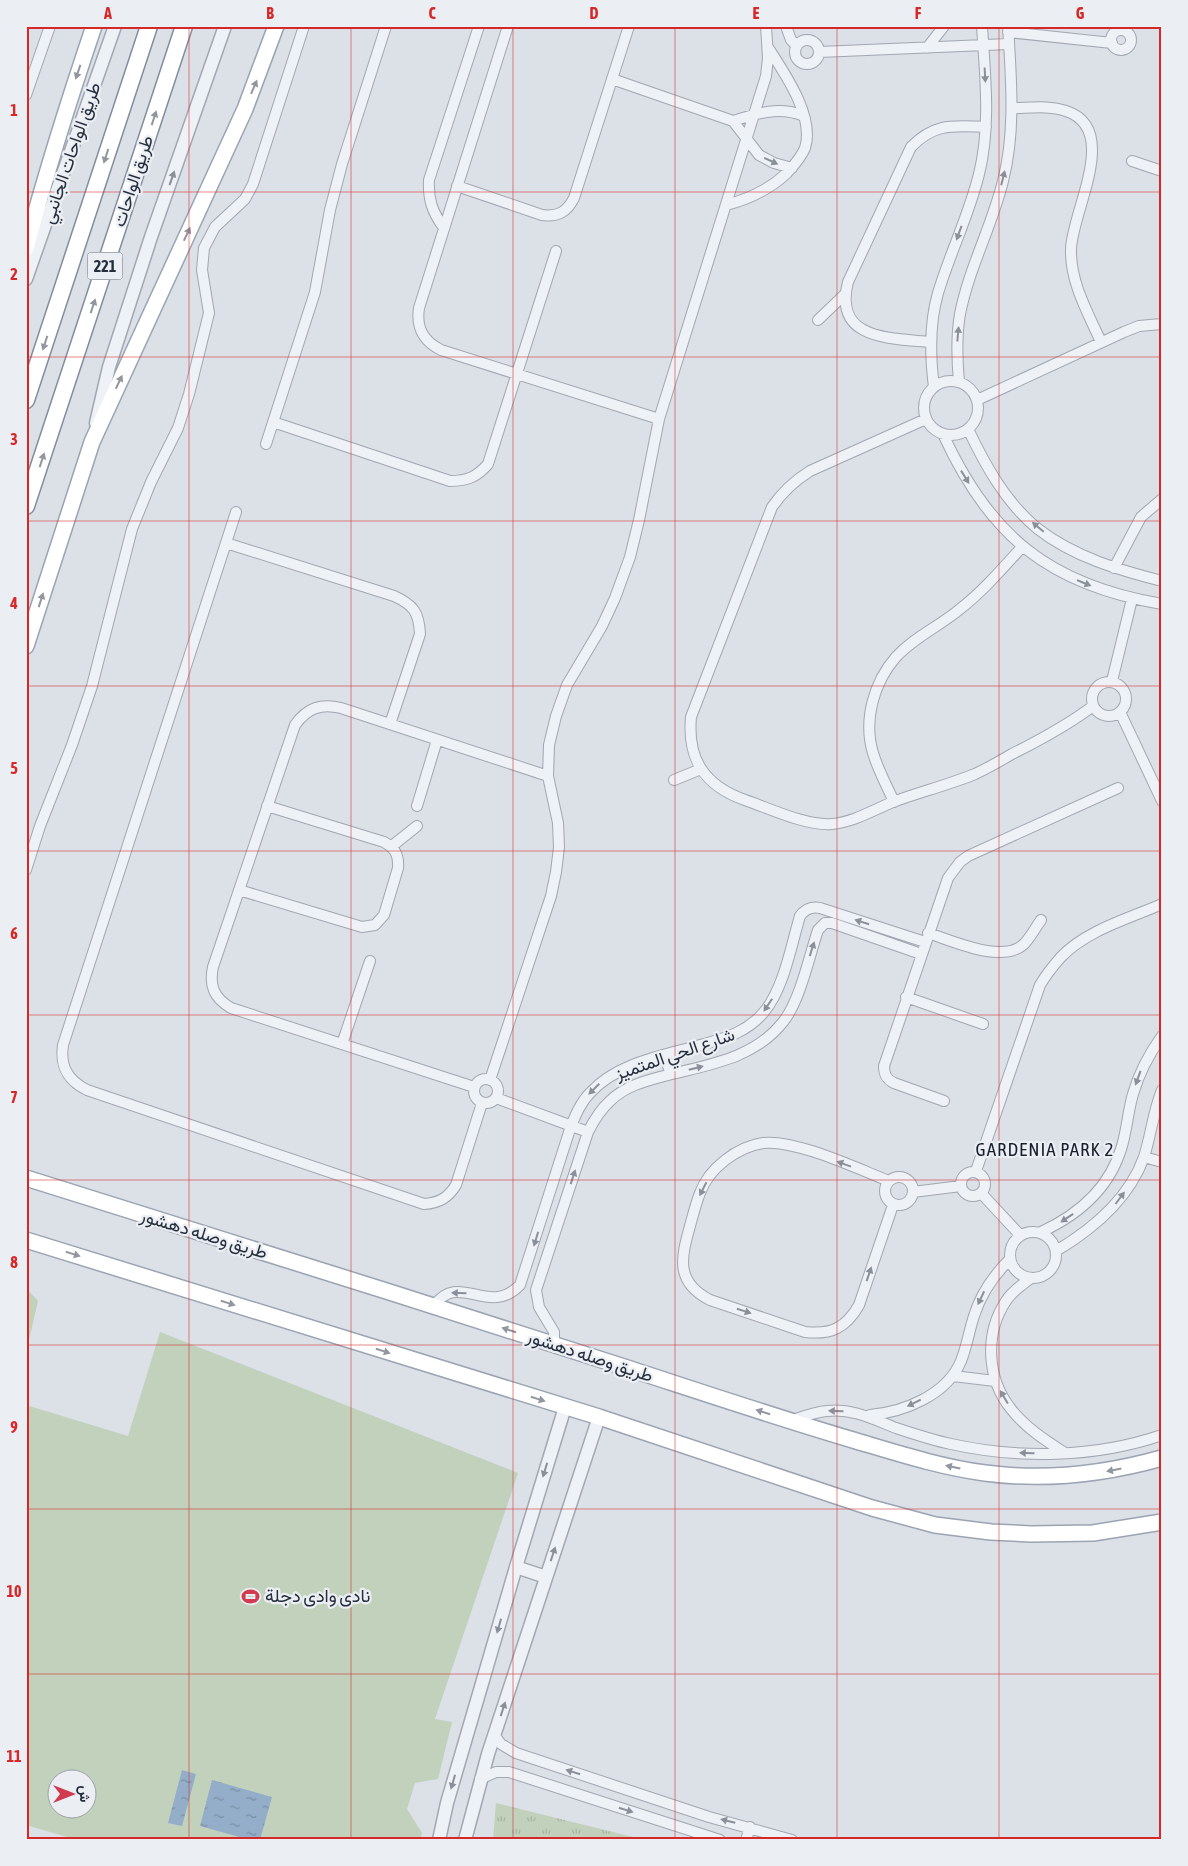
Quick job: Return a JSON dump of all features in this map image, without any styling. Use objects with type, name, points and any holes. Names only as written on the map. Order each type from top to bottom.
[{"type":"highway","name":"طريق الواحات","points":[[26,400],[149,26]]},
{"type":"highway","name":"طريق الواحات","points":[[26,506],[184,26]]},
{"type":"main road","points":[[26,248],[50,158],[94,26]]},
{"type":"main road","points":[[26,646],[92,442],[244,109],[276,26]]},
{"type":"main road","name":"طريق وصله دهشور","points":[[26,1178],[434,1306],[790,1421],[951,1468],[988,1474],[1063,1476],[1100,1472],[1162,1458]]},
{"type":"main road","points":[[26,1240],[599,1417],[872,1508],[935,1525],[991,1532],[1031,1534],[1093,1533],[1162,1522]]},
{"type":"street","points":[[26,95],[50,26]]},
{"type":"street","name":"طريق الواحات الجانبي","points":[[26,279],[116,26]]},
{"type":"street","points":[[92,442],[110,367],[152,237],[225,26]]},
{"type":"street","points":[[26,870],[40,826],[72,745],[92,686],[132,529],[151,482],[178,428],[189,394],[208,318],[209,306],[202,270],[204,248],[215,227],[245,199],[253,184],[304,26]]},
{"type":"street","points":[[266,444],[315,292],[330,210],[340,171],[386,26]]},
{"type":"street","points":[[444,228],[436,218],[431,206],[428,180],[479,26]]},
{"type":"street","points":[[508,26],[419,308],[417,318],[419,329],[424,338],[432,345],[659,419]]},
{"type":"street","points":[[457,186],[542,215],[552,216],[562,213],[570,207],[629,26]]},
{"type":"street","points":[[490,1080],[551,896],[556,872],[559,848],[558,823],[548,776],[549,745],[556,716],[567,685],[602,626],[630,557],[659,419],[766,76],[768,49],[766,26]]},
{"type":"street","points":[[786,26],[791,40],[797,46]]},
{"type":"street","points":[[927,48],[944,26]]},
{"type":"street","points":[[934,387],[930,342],[932,318],[938,293],[979,174],[986,127],[982,26]]},
{"type":"street","points":[[959,382],[957,360],[960,316],[965,294],[1003,182],[1008,158],[1012,108],[1008,29],[1036,30],[1112,43],[1118,49],[1127,47],[1131,39],[1129,29],[1115,32],[1112,37],[1112,43]]},
{"type":"street","points":[[810,40],[818,46],[819,52],[815,61],[804,64],[796,57],[797,46],[801,42],[810,40]]},
{"type":"street","points":[[819,52],[1009,44]]},
{"type":"street","points":[[726,205],[755,195],[781,178],[799,159],[807,138],[804,116],[792,88],[768,49]]},
{"type":"street","points":[[612,78],[733,121],[759,155],[765,159],[792,168]]},
{"type":"street","points":[[1012,108],[1055,108],[1067,111],[1078,117],[1086,126],[1092,138],[1091,163],[1072,235],[1071,262],[1077,288],[1101,342]]},
{"type":"street","points":[[733,121],[754,114],[779,110],[804,116]]},
{"type":"street","points":[[930,342],[875,336],[862,331],[852,321],[846,309],[844,295],[848,282],[911,147],[920,137],[932,130],[945,126],[986,127]]},
{"type":"street","points":[[1132,161],[1162,171]]},
{"type":"street","points":[[273,422],[450,481],[472,478],[488,464],[556,251]]},
{"type":"street","points":[[818,320],[844,295]]},
{"type":"street","points":[[976,400],[1139,326],[1162,324]]},
{"type":"street","points":[[959,382],[973,392],[976,400],[976,416],[968,429],[956,434],[943,434],[930,426],[926,420],[924,413],[925,399],[934,387],[941,383],[959,382]]},
{"type":"street","points":[[926,420],[810,471],[795,480],[782,492],[772,507],[691,717],[692,749],[701,769],[706,777],[718,788],[732,796],[819,824],[845,822],[894,802],[975,774],[1059,730],[1093,706]]},
{"type":"street","points":[[968,429],[981,457],[997,483],[1016,507],[1038,528],[1079,553],[1114,568],[1162,581]]},
{"type":"street","points":[[943,434],[958,466],[976,495],[997,523],[1022,547],[1074,579],[1103,590],[1162,604]]},
{"type":"street","points":[[1114,568],[1141,517],[1162,499]]},
{"type":"street","points":[[236,512],[63,1044],[62,1056],[64,1067],[73,1081],[87,1090],[424,1204],[440,1201],[452,1192],[456,1185],[482,1103]]},
{"type":"street","points":[[226,543],[394,596],[406,601],[415,610],[419,621],[420,634],[390,724]]},
{"type":"street","points":[[894,802],[872,751],[869,726],[872,701],[882,677],[897,656],[916,640],[954,615],[981,592],[1022,547]]},
{"type":"street","points":[[1112,681],[1132,598]]},
{"type":"street","points":[[1112,681],[1122,687],[1126,702],[1120,712],[1108,716],[1097,711],[1093,706],[1092,693],[1100,684],[1112,681]]},
{"type":"street","points":[[474,1087],[237,1010],[223,1003],[216,996],[212,987],[213,967],[295,725],[301,716],[310,709],[331,705],[548,776]]},
{"type":"street","points":[[1120,712],[1162,801]]},
{"type":"street","points":[[416,806],[437,740]]},
{"type":"street","points":[[674,780],[701,769]]},
{"type":"street","points":[[944,1101],[894,1083],[886,1076],[884,1066],[948,878],[953,870],[968,856],[1118,788]]},
{"type":"street","points":[[239,890],[362,927],[368,928],[380,921],[384,915],[399,860],[392,846],[268,806]]},
{"type":"street","points":[[392,846],[417,826]]},
{"type":"street","points":[[976,1171],[1040,985],[1050,970],[1062,956],[1092,934],[1162,904]]},
{"type":"street","name":"شارع الحي المتميز","points":[[520,1285],[571,1126],[589,1093],[602,1081],[618,1071],[664,1055],[723,1039],[739,1033],[752,1024],[764,1012],[773,998],[800,916],[806,909],[820,908],[879,933],[921,954]]},
{"type":"street","name":"شارع الحي المتميز","points":[[536,1290],[588,1132],[598,1114],[611,1100],[627,1088],[645,1081],[737,1056],[760,1045],[784,1021],[793,1006],[818,930],[822,925],[832,923],[879,933],[927,938],[1001,953],[1025,944],[1041,920]]},
{"type":"street","points":[[342,1044],[370,961]]},
{"type":"street","points":[[906,997],[983,1024]]},
{"type":"street","points":[[1032,1278],[1017,1272],[1012,1266],[1010,1258],[1011,1245],[1020,1235],[1026,1232],[1041,1232],[1062,1222],[1082,1208],[1099,1190],[1112,1170],[1122,1148],[1133,1094],[1140,1073],[1150,1053],[1162,1036]]},
{"type":"street","points":[[664,1055],[671,1074]]},
{"type":"street","points":[[490,1080],[498,1087],[496,1098],[489,1103],[482,1103],[475,1097],[474,1087],[479,1081],[490,1080]]},
{"type":"street","points":[[1056,1251],[1079,1238],[1105,1215],[1132,1181],[1144,1157],[1157,1102],[1162,1090]]},
{"type":"street","points":[[496,1098],[588,1132]]},
{"type":"street","points":[[889,1181],[797,1146],[763,1143],[746,1148],[718,1166],[700,1192],[683,1252],[682,1264],[685,1275],[691,1286],[710,1300],[805,1332],[831,1331],[843,1326],[852,1317],[859,1305],[893,1204]]},
{"type":"street","points":[[1144,1157],[1162,1162]]},
{"type":"street","points":[[960,1186],[963,1176],[969,1172],[976,1171]]},
{"type":"street","points":[[960,1186],[967,1195],[974,1196],[981,1193],[985,1186],[984,1179],[976,1171]]},
{"type":"street","points":[[897,1177],[904,1178],[911,1184],[913,1192],[911,1199],[905,1204],[893,1204],[885,1196],[885,1188],[889,1181],[897,1177]]},
{"type":"street","points":[[913,1192],[960,1186]]},
{"type":"street","points":[[981,1193],[1020,1235]]},
{"type":"street","points":[[1041,1232],[1051,1239],[1056,1251],[1055,1263],[1043,1276],[1032,1278],[1012,1294],[998,1315],[993,1331],[991,1348],[995,1381],[1007,1402],[1022,1422],[1065,1453]]},
{"type":"street","points":[[867,1416],[888,1413],[908,1407],[932,1394],[953,1376],[966,1348],[979,1300],[998,1271],[1010,1258]]},
{"type":"street","points":[[434,1306],[439,1299],[454,1291],[462,1291],[491,1299],[500,1298],[514,1291],[520,1285],[536,1290],[539,1307],[554,1332],[554,1345]]},
{"type":"street","points":[[953,1376],[995,1381]]},
{"type":"street","points":[[439,1840],[447,1803],[565,1407]]},
{"type":"street","points":[[790,1421],[809,1414],[828,1411],[848,1412],[867,1416],[922,1436],[969,1447],[1007,1452],[1065,1453],[1128,1444],[1162,1435]]},
{"type":"street","points":[[465,1840],[480,1780],[494,1735],[599,1417]]},
{"type":"street","points":[[516,1567],[546,1577]]},
{"type":"street","points":[[494,1735],[501,1744],[516,1753],[709,1817],[792,1840]]},
{"type":"street","points":[[480,1780],[496,1772],[509,1772],[704,1837],[720,1840]]},
{"type":"street","points":[[704,1837],[709,1817]]},
{"type":"street","points":[[746,1840],[750,1827]]},
{"type":"green space","points":[[26,1288],[38,1301],[26,1353]]},
{"type":"green space","name":"نادى وادى دجلة","points":[[160,1332],[518,1473],[435,1719],[452,1722],[438,1779],[415,1783],[407,1809],[422,1833],[420,1840],[77,1840],[26,1825],[26,1405],[128,1436]]},
{"type":"green space","points":[[496,1803],[645,1840],[493,1840]]},
{"type":"water","points":[[182,1770],[196,1774],[182,1826],[168,1823]]},
{"type":"water","points":[[212,1780],[272,1797],[260,1840],[250,1840],[200,1826]]},
{"type":"place","name":"نادى وادى دجلة","points":[[251,1596]]},
{"type":"district","name":"GARDENIA PARK 2","points":[[1045,1149]]}]
